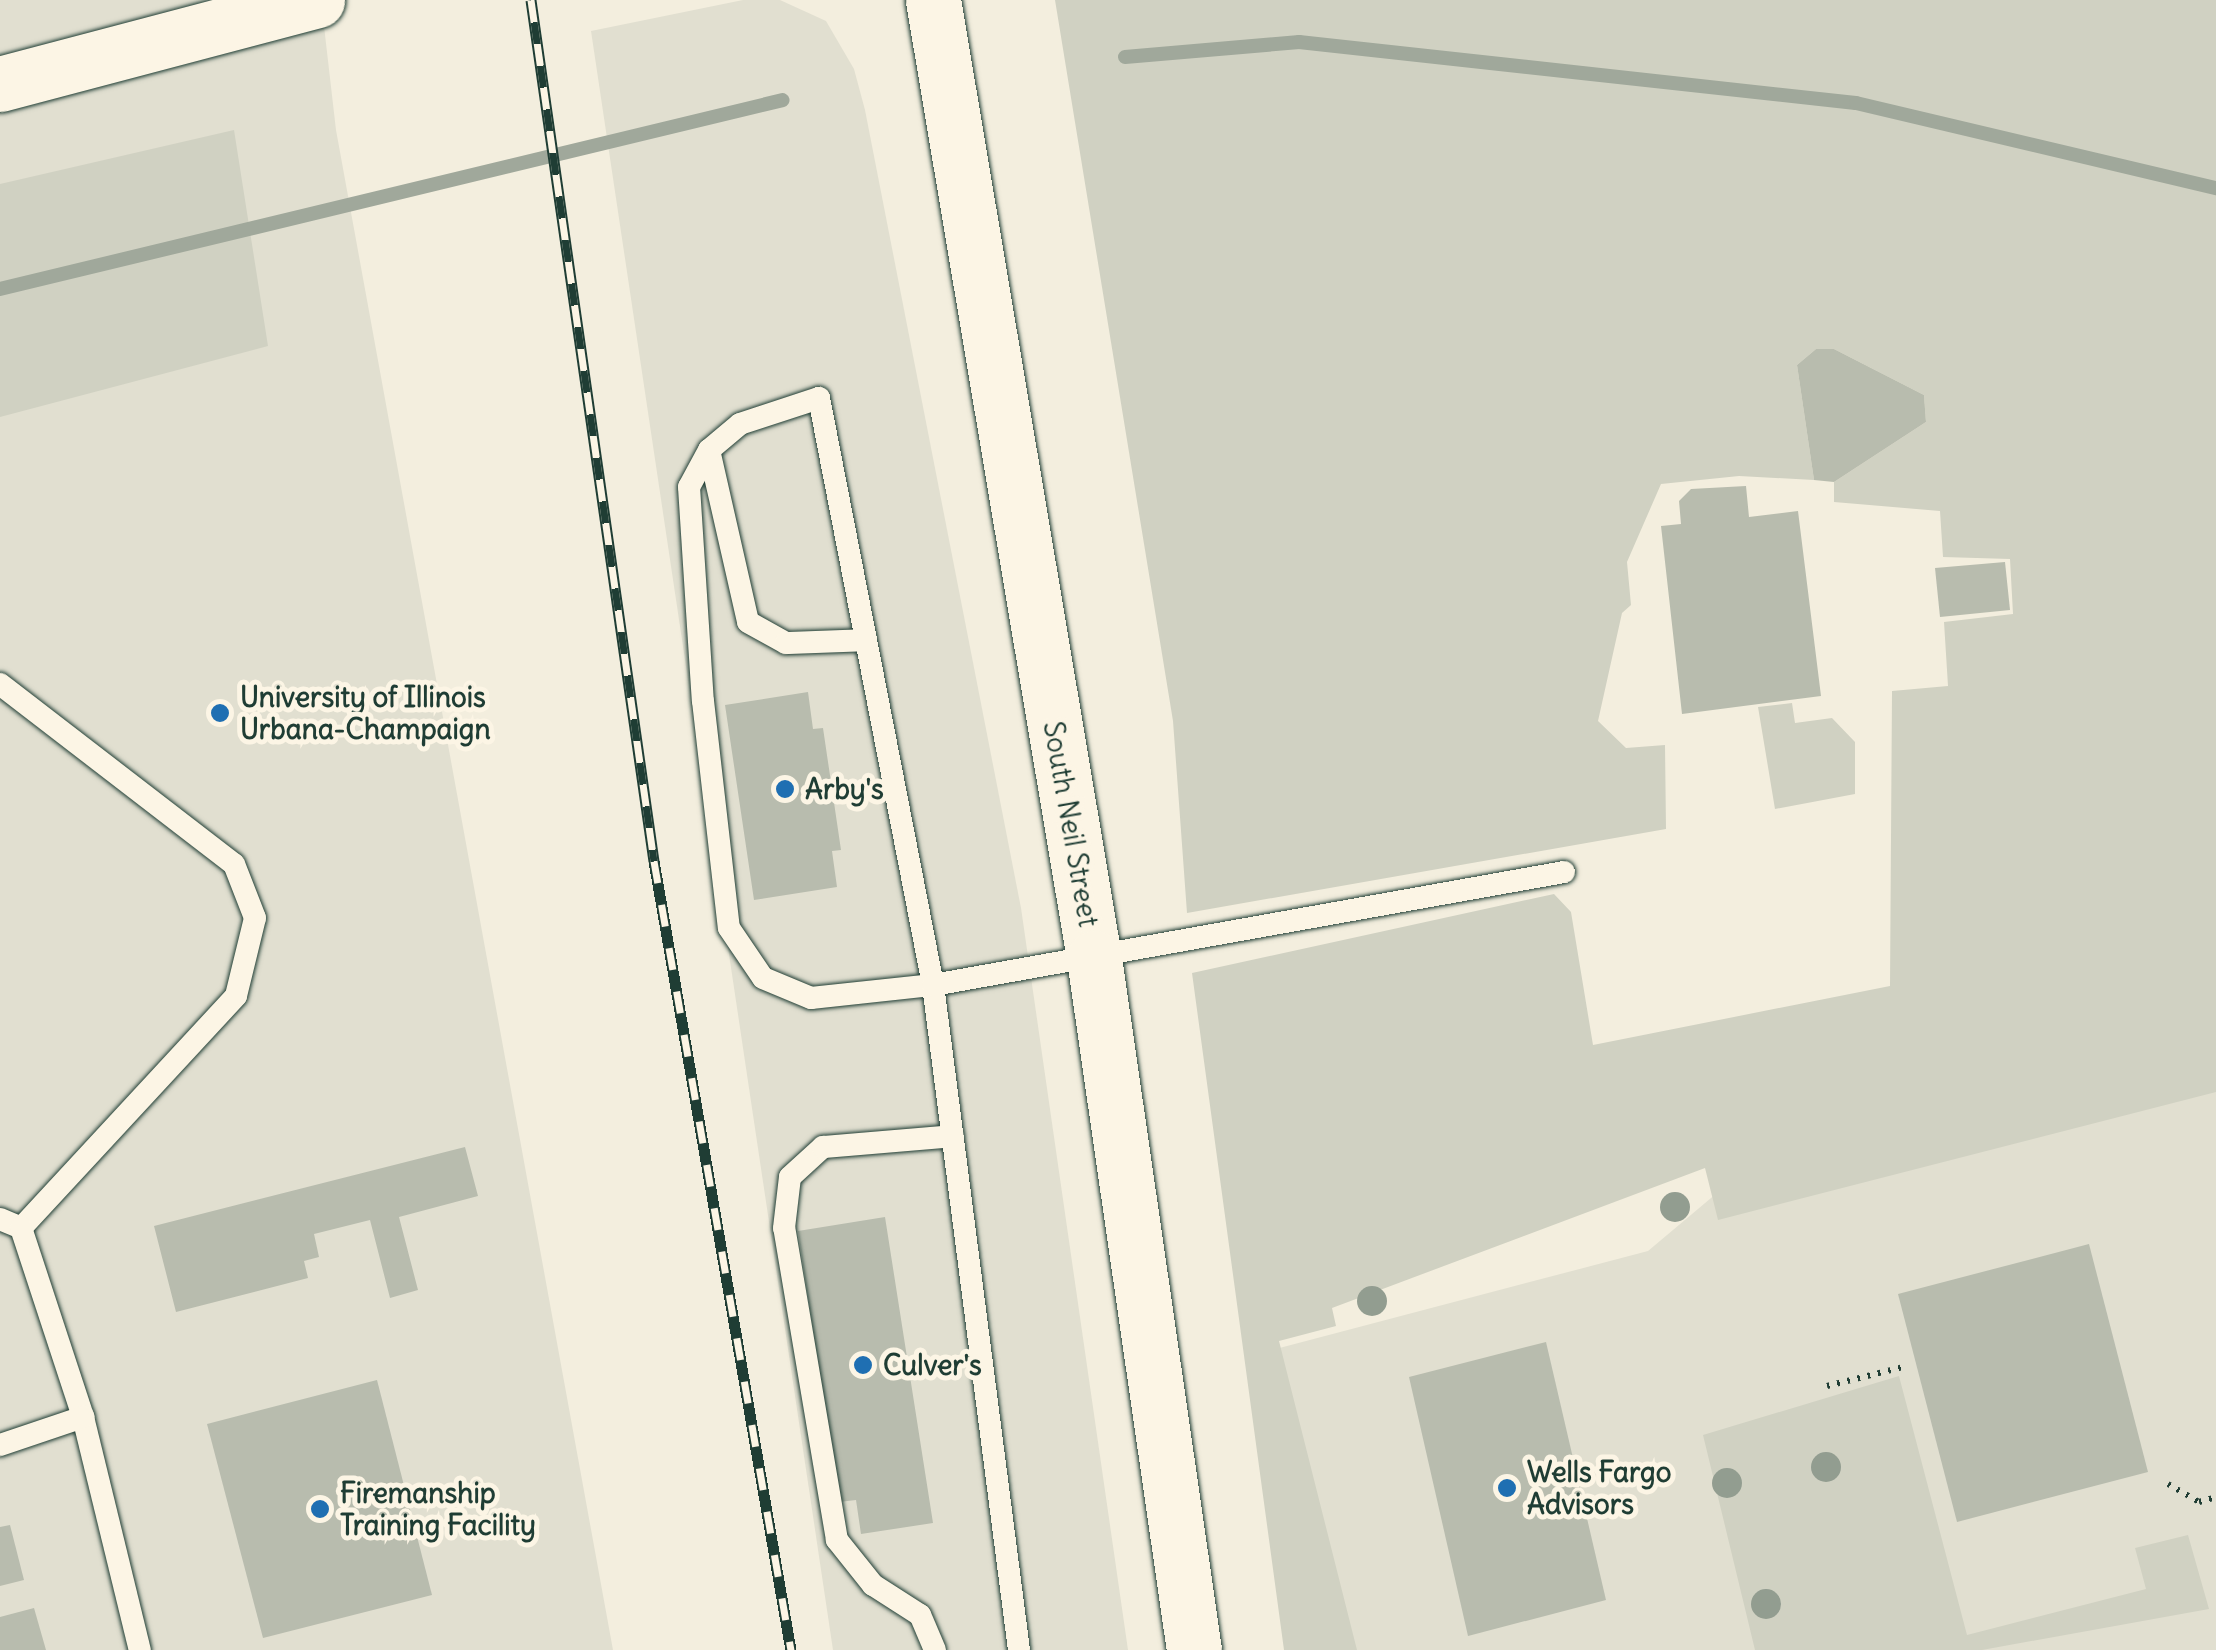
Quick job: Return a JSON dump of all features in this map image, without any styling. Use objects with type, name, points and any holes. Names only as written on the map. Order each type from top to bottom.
[{"type":"main road","points":[[0,84],[317,0]]},
{"type":"main road","name":"South Neil Street","points":[[933,0],[1094,958],[1194,1650]]},
{"type":"lane","points":[[1019,1650],[933,985],[819,398],[740,424],[709,450],[689,487],[698,650],[729,928],[764,978],[811,998],[933,985],[1564,872]]},
{"type":"lane","points":[[709,450],[748,622],[786,643],[866,640]]},
{"type":"lane","points":[[0,684],[234,864],[256,918],[236,996],[10,1223],[84,1417],[140,1650]]},
{"type":"lane","points":[[935,1650],[920,1615],[872,1585],[837,1540],[784,1228],[790,1177],[823,1147],[953,1136]]},
{"type":"lane","points":[[0,1445],[84,1417]]},
{"type":"path","points":[[1827,1386],[1903,1368]]},
{"type":"path","points":[[2168,1484],[2199,1502],[2216,1497]]},
{"type":"shaded area","name":"University of Illinois Urbana-Champaign","points":[[0,0],[321,0],[336,130],[613,1650],[0,1650]]},
{"type":"shaded area","points":[[743,0],[780,0],[826,21],[854,69],[865,110],[1021,908],[1128,1650],[833,1650],[591,31]]},
{"type":"shaded area","points":[[1055,0],[2216,0],[2216,1092],[1718,1220],[1705,1168],[1332,1308],[1336,1326],[1279,1341],[1357,1650],[1284,1650],[1192,973],[1554,894],[1571,912],[1593,1045],[1890,986],[1892,691],[1948,686],[1944,622],[2013,614],[2010,559],[1943,557],[1940,511],[1834,502],[1834,482],[1926,422],[1924,395],[1834,349],[1816,349],[1797,365],[1814,480],[1739,476],[1661,484],[1627,562],[1631,605],[1622,613],[1598,721],[1626,748],[1665,745],[1666,829],[1187,913],[1173,721]]},
{"type":"shaded area","points":[[234,130],[268,346],[0,417],[0,184]]},
{"type":"shaded area","points":[[1792,703],[1795,723],[1832,718],[1855,742],[1855,794],[1775,809],[1758,707]]},
{"type":"shaded area","points":[[2216,1066],[2216,1650],[1285,1650],[1245,1357],[1648,1251],[1717,1193]]},
{"type":"shaded area","points":[[1899,1376],[1967,1635],[2146,1589],[2135,1548],[2188,1535],[2209,1609],[1982,1650],[1755,1650],[1703,1435]]},
{"type":"building","points":[[1816,349],[1834,349],[1924,395],[1926,422],[1834,482],[1814,480],[1797,365]]},
{"type":"building","points":[[1746,486],[1749,517],[1798,511],[1821,696],[1682,714],[1661,526],[1681,524],[1679,501],[1691,489]]},
{"type":"building","points":[[2005,562],[2010,610],[1940,617],[1935,568]]},
{"type":"building","name":"Arby's","points":[[808,692],[813,729],[823,728],[841,850],[832,851],[837,887],[754,900],[725,705]]},
{"type":"building","points":[[465,1147],[478,1196],[399,1217],[418,1290],[390,1298],[370,1220],[314,1234],[319,1257],[304,1261],[308,1278],[176,1312],[154,1226]]},
{"type":"building","name":"Culver's","points":[[885,1217],[933,1523],[861,1534],[856,1500],[839,1502],[798,1231]]},
{"type":"building","points":[[2089,1244],[2148,1472],[1957,1522],[1898,1294]]},
{"type":"building","name":"Wells Fargo Advisors","points":[[1546,1342],[1606,1600],[1468,1636],[1409,1377]]},
{"type":"building","name":"Firemanship Training Facility","points":[[377,1380],[432,1595],[263,1638],[207,1424]]},
{"type":"building","points":[[10,1525],[24,1580],[0,1586],[0,1527]]},
{"type":"building","points":[[34,1608],[46,1650],[0,1650],[0,1617]]},
{"type":"waterway","points":[[1125,57],[1299,42],[1856,103],[2216,188]]},
{"type":"waterway","points":[[0,289],[783,100]]},
{"type":"railway","points":[[531,0],[654,861],[791,1650]]},
{"type":"place","name":"University of Illinois Urbana-Champaign","points":[[220,713]]},
{"type":"place","name":"Arby's","points":[[785,789]]},
{"type":"place","name":"Culver's","points":[[863,1365]]},
{"type":"place","name":"Wells Fargo Advisors","points":[[1507,1488]]},
{"type":"place","name":"Firemanship Training Facility","points":[[320,1509]]}]
